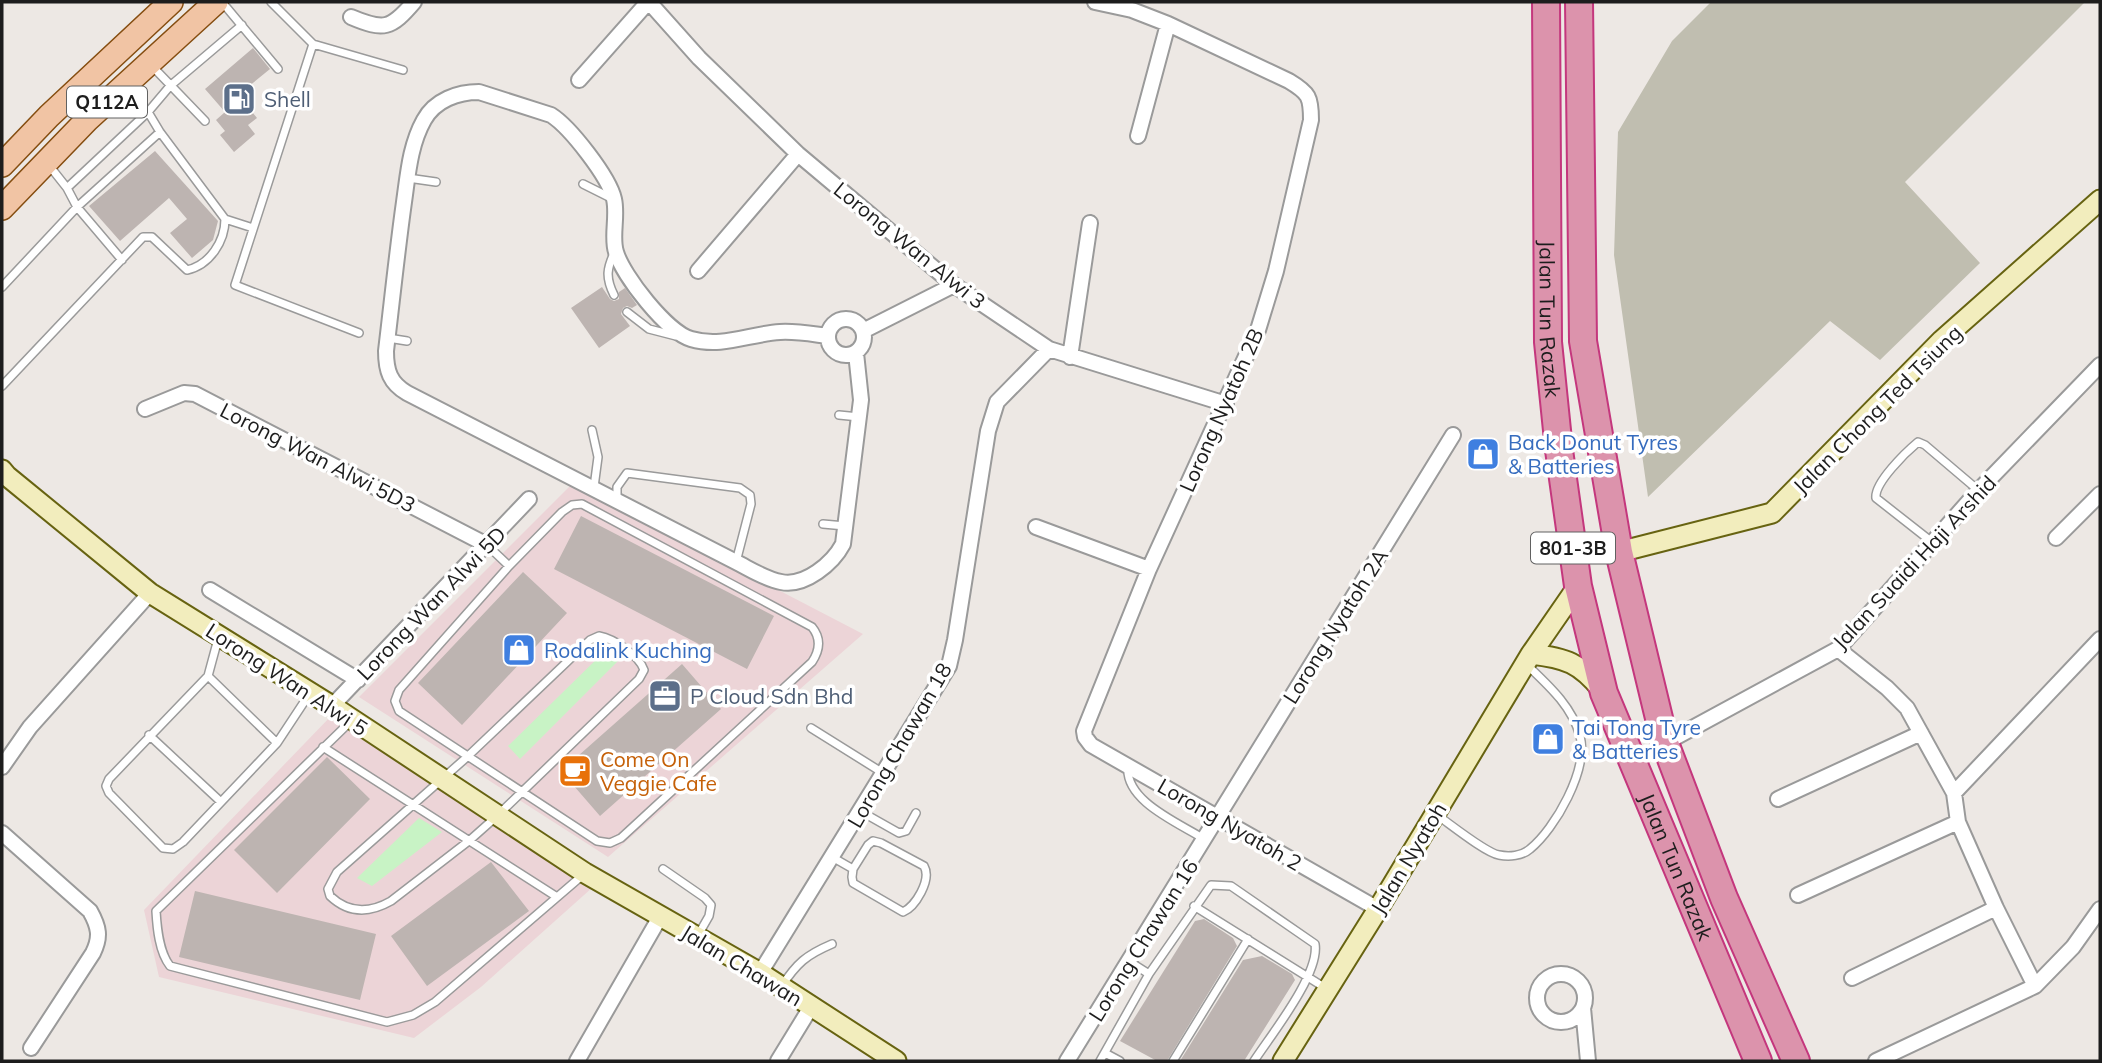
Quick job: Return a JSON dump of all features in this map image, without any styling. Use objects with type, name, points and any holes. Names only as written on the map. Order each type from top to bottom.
[{"type":"highway","name":"Jalan Tun Razak","points":[[1546,2],[1548,342],[1559,450],[1578,586],[1604,693],[1758,1061]]},
{"type":"highway","name":"Jalan Tun Razak","points":[[1579,2],[1583,341],[1619,552],[1664,743],[1724,898],[1796,1061]]},
{"type":"main road","name":"Q112A","points":[[2,208],[46,161],[216,2]]},
{"type":"main road","points":[[2,165],[162,4]]},
{"type":"street","points":[[351,17],[383,27],[393,24],[414,2]]},
{"type":"street","points":[[579,80],[649,2]]},
{"type":"street","name":"Lorong Wan Alwi 3","points":[[649,2],[699,58],[798,155],[954,285],[1049,349],[1226,404]]},
{"type":"street","points":[[1095,2],[1132,10],[1168,24],[1138,136]]},
{"type":"street","name":"Lorong Nyatoh 2B","points":[[1085,737],[1084,731],[1149,569],[1226,404],[1262,318],[1276,271],[1311,120],[1311,102],[1304,90],[1168,24]]},
{"type":"street","points":[[828,336],[780,332],[719,344],[687,338],[663,319],[625,270],[615,251],[614,200],[607,184],[579,143],[560,121],[551,115],[478,92],[447,98],[430,111],[424,120],[412,152],[388,338],[387,370],[400,389],[736,562],[784,583],[795,582],[829,564],[843,544],[861,390],[856,353]]},
{"type":"street","points":[[698,271],[798,155]]},
{"type":"street","name":"Jalan Chong Ted Tsiung","points":[[1619,552],[1772,513],[1942,340],[2100,200]]},
{"type":"street","points":[[1070,357],[1090,223]]},
{"type":"street","points":[[863,331],[954,285]]},
{"type":"street","points":[[844,319],[852,320],[863,331],[861,347],[848,356],[840,355],[829,344],[828,336],[836,322],[844,319]]},
{"type":"street","name":"Lorong Chawan 18","points":[[760,973],[949,666],[988,431],[997,402],[1049,349]]},
{"type":"street","name":"Jalan Suaidi Haji Arshid","points":[[1664,743],[1838,649],[1979,490],[2100,366]]},
{"type":"street","name":"Lorong Wan Alwi 5D3","points":[[145,409],[184,393],[195,394],[487,545]]},
{"type":"street","name":"Lorong Nyatoh 2A","points":[[1217,817],[1454,435]]},
{"type":"street","name":"Lorong Wan Alwi 5","points":[[4,476],[149,593],[332,706],[585,873]]},
{"type":"street","points":[[2056,538],[2100,494]]},
{"type":"street","name":"Lorong Wan Alwi 5D","points":[[332,706],[530,499]]},
{"type":"street","points":[[1035,527],[1149,569]]},
{"type":"street","name":"Jalan Nyatoh","points":[[1283,1061],[1529,659],[1578,586]]},
{"type":"street","points":[[210,590],[358,680]]},
{"type":"street","points":[[2,767],[30,727],[149,593]]},
{"type":"street","points":[[1954,793],[2100,639]]},
{"type":"street","points":[[1838,649],[1887,688],[1907,708],[1954,793],[1958,822],[1996,908],[2035,986]]},
{"type":"street","points":[[1529,659],[1574,663],[1588,673],[1604,693]]},
{"type":"street","points":[[1778,799],[1921,733]]},
{"type":"street","name":"Lorong Nyatoh 2","points":[[1085,737],[1091,745],[1378,909]]},
{"type":"street","name":"Lorong Chawan 16","points":[[1068,1061],[1217,817]]},
{"type":"street","points":[[1798,895],[1958,822]]},
{"type":"street","points":[[2,833],[90,911],[97,923],[100,939],[31,1048]]},
{"type":"street","name":"Jalan Chawan","points":[[585,873],[760,973],[896,1061]]},
{"type":"street","points":[[1852,978],[1996,908]]},
{"type":"street","points":[[1876,1061],[2035,986],[2073,947],[2100,909]]},
{"type":"street","points":[[577,1061],[660,917]]},
{"type":"street","points":[[778,1061],[811,1007]]},
{"type":"street","points":[[1583,1009],[1588,1061]]},
{"type":"lane","points":[[222,2],[278,69]]},
{"type":"lane","points":[[271,2],[313,44],[403,71]]},
{"type":"lane","points":[[66,188],[148,112],[170,86],[242,25]]},
{"type":"lane","points":[[313,44],[234,285],[359,333]]},
{"type":"lane","points":[[150,64],[205,121]]},
{"type":"lane","points":[[148,112],[225,219],[253,228]]},
{"type":"lane","points":[[2,287],[77,206],[160,132]]},
{"type":"lane","points":[[46,161],[77,206],[122,260]]},
{"type":"lane","points":[[408,178],[436,182]]},
{"type":"lane","points":[[583,184],[614,200]]},
{"type":"lane","points":[[2,386],[142,237],[148,236],[156,240],[184,268],[191,269],[219,247],[225,234],[225,219]]},
{"type":"lane","points":[[614,295],[608,282],[607,270],[615,251]]},
{"type":"lane","points":[[627,312],[649,329],[687,338]]},
{"type":"lane","points":[[388,338],[407,341]]},
{"type":"lane","points":[[839,415],[859,417]]},
{"type":"lane","points":[[592,430],[598,457],[594,487]]},
{"type":"lane","points":[[1932,542],[1876,498],[1875,491],[1880,483],[1911,448],[1918,442],[1926,445],[1979,490]]},
{"type":"lane","points":[[617,499],[617,487],[627,473],[740,488],[750,495],[751,504],[736,562]]},
{"type":"lane","points":[[582,504],[812,627],[818,636],[819,645],[813,662],[615,842],[597,841],[467,757],[400,711],[395,701],[396,695],[509,566],[572,505],[582,504]]},
{"type":"lane","points":[[823,524],[845,526]]},
{"type":"lane","points":[[487,545],[509,566]]},
{"type":"lane","points":[[219,635],[208,676],[108,779],[106,786],[109,793],[163,848],[173,849],[183,842],[221,802],[276,743],[310,693]]},
{"type":"lane","points":[[599,636],[607,638],[641,662],[644,670],[639,679],[523,793],[470,840],[391,901],[377,909],[362,911],[349,908],[330,896],[328,888],[337,872],[441,779],[590,640],[599,636]]},
{"type":"lane","points":[[1435,814],[1497,855],[1513,856],[1528,851],[1549,829],[1575,782],[1583,755],[1581,737],[1572,715],[1529,659]]},
{"type":"lane","points":[[208,676],[276,743]]},
{"type":"lane","points":[[352,720],[156,911],[157,928],[170,966],[387,1022],[413,1015],[435,1002],[585,873]]},
{"type":"lane","points":[[811,728],[884,773]]},
{"type":"lane","points":[[149,735],[221,802]]},
{"type":"lane","points":[[323,747],[557,897]]},
{"type":"lane","points":[[1128,766],[1126,776],[1129,786],[1143,801],[1204,839]]},
{"type":"lane","points":[[860,811],[899,833],[906,831],[916,813]]},
{"type":"lane","points":[[873,841],[925,866],[928,873],[927,881],[908,910],[903,912],[853,883],[853,869],[873,841]]},
{"type":"lane","points":[[832,858],[853,869]]},
{"type":"lane","points":[[663,869],[711,905],[709,916],[697,938]]},
{"type":"lane","points":[[1100,1061],[1149,974],[1211,885],[1231,886],[1315,944],[1317,954],[1307,978],[1254,1061]]},
{"type":"lane","points":[[1195,906],[1327,989]]},
{"type":"lane","points":[[1173,1061],[1248,939]]},
{"type":"lane","points":[[781,987],[794,967],[810,953],[832,944]]},
{"type":"lane","points":[[1130,962],[1149,974]]},
{"type":"lane","points":[[1105,1052],[1120,1061]]},
{"type":"shaded area","points":[[1711,2],[2085,2],[1905,182],[1980,263],[1880,360],[1830,321],[1648,497],[1614,255],[1618,132],[1672,41]]},
{"type":"shaded area","points":[[573,483],[863,634],[608,857],[359,697]]},
{"type":"shaded area","points":[[332,715],[593,887],[481,987],[414,1038],[159,977],[144,910]]},
{"type":"green space","points":[[608,648],[623,656],[520,759],[508,746]]},
{"type":"green space","points":[[419,818],[442,832],[372,886],[357,878]]},
{"type":"building","points":[[253,48],[270,69],[238,95],[257,118],[248,125],[255,134],[234,152],[220,135],[225,131],[216,120],[225,112],[205,89]]},
{"type":"building","points":[[155,151],[218,221],[213,240],[192,258],[170,233],[187,219],[169,198],[120,241],[89,206]]},
{"type":"building","points":[[602,287],[614,301],[619,299],[619,292],[625,288],[637,305],[623,308],[621,314],[630,326],[599,348],[571,308]]},
{"type":"building","points":[[581,516],[774,616],[747,669],[554,569]]},
{"type":"building","points":[[523,572],[567,613],[462,725],[418,683]]},
{"type":"building","points":[[682,664],[721,709],[600,816],[561,771]]},
{"type":"building","points":[[327,757],[370,799],[277,893],[234,850]]},
{"type":"building","points":[[491,862],[529,911],[427,986],[391,936]]},
{"type":"building","points":[[195,891],[376,934],[360,1000],[179,957]]},
{"type":"building","points":[[1204,919],[1233,938],[1237,946],[1167,1061],[1157,1061],[1120,1041],[1195,921]]},
{"type":"building","points":[[1262,956],[1292,974],[1295,980],[1244,1061],[1180,1061],[1243,960]]},
{"type":"place","name":"Shell","points":[[239,99]]},
{"type":"place","name":"Back Donut Tyres & Batteries","points":[[1483,454]]},
{"type":"place","name":"Rodalink Kuching","points":[[519,650]]},
{"type":"place","name":"P Cloud Sdn Bhd","points":[[665,696]]},
{"type":"place","name":"Tai Tong Tyre & Batteries","points":[[1548,739]]},
{"type":"place","name":"Come On Veggie Cafe","points":[[575,771]]}]
